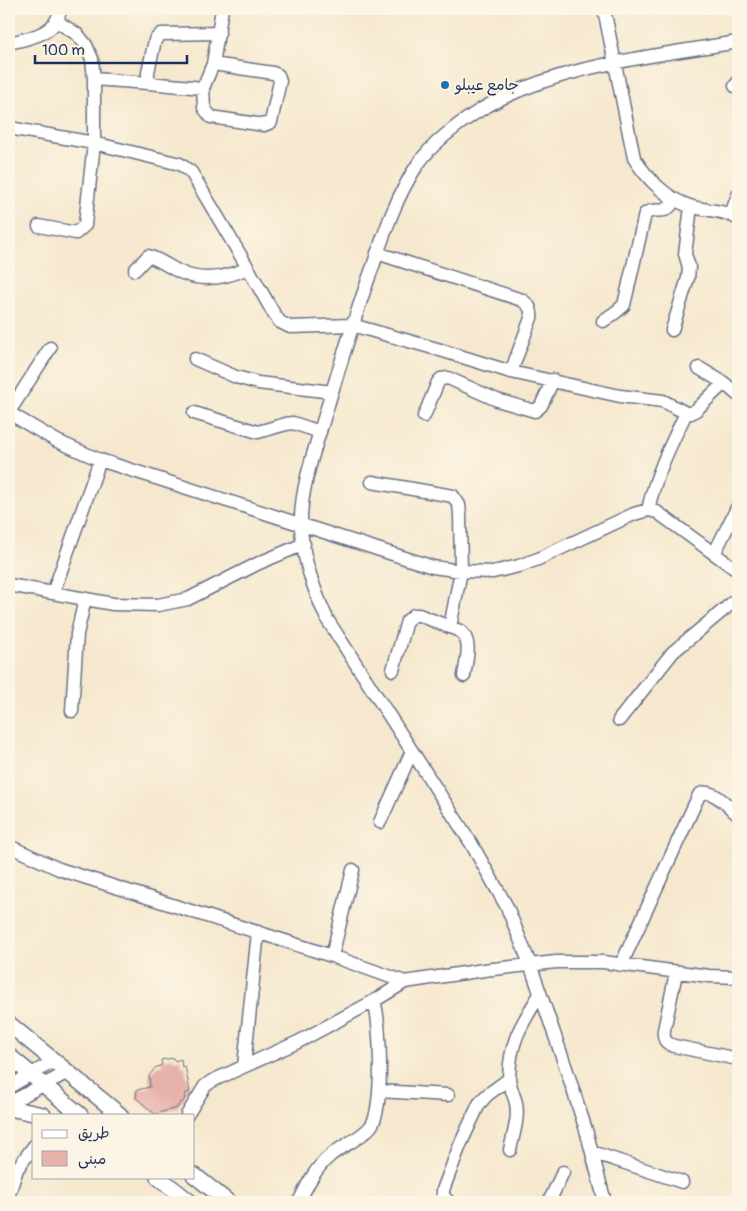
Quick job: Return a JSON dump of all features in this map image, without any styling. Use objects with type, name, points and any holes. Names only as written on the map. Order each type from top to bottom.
[{"type":"main road","points":[[9,1024],[119,1114]]},
{"type":"main road","points":[[9,1056],[79,1114]]},
{"type":"main road","points":[[9,1108],[38,1114]]},
{"type":"main road","points":[[195,1176],[228,1202]]},
{"type":"main road","points":[[159,1178],[190,1202]]},
{"type":"street","points":[[9,43],[48,31],[58,22],[60,9]]},
{"type":"street","points":[[213,64],[273,73],[278,76],[280,81],[271,122],[264,125],[211,117],[204,108],[203,88],[213,64],[222,9]]},
{"type":"street","points":[[604,9],[634,158],[644,174],[674,199],[691,207],[735,216],[738,195]]},
{"type":"street","points":[[39,226],[76,233],[85,225],[94,143],[94,79],[92,59],[86,45],[78,35],[58,22]]},
{"type":"street","points":[[148,83],[148,72],[154,40],[157,36],[161,34],[219,33]]},
{"type":"street","points":[[605,1202],[592,1152],[530,964],[513,921],[494,882],[471,843],[327,619],[314,591],[301,523],[306,483],[352,326],[398,199],[419,162],[447,134],[473,114],[500,98],[554,79],[615,62],[738,42]]},
{"type":"street","points":[[94,79],[203,88]]},
{"type":"street","points":[[9,128],[94,143],[186,167],[191,172],[274,314],[280,322],[290,327],[352,326],[437,349],[511,372],[620,396],[662,401],[686,413],[696,410],[724,384]]},
{"type":"street","points":[[603,321],[624,305],[645,214],[650,211],[670,208],[674,199]]},
{"type":"street","points":[[672,330],[688,278],[689,267],[685,254],[691,207]]},
{"type":"street","points":[[377,254],[522,300],[528,305],[532,311],[531,318],[511,372]]},
{"type":"street","points":[[135,270],[148,256],[182,273],[201,278],[230,276],[248,268]]},
{"type":"street","points":[[50,348],[9,412],[57,441],[100,460],[433,566],[461,571],[493,572],[538,560],[634,514],[648,510],[657,512],[669,520],[738,571]]},
{"type":"street","points":[[195,359],[236,377],[258,383],[332,392]]},
{"type":"street","points":[[699,368],[738,395]]},
{"type":"street","points":[[424,416],[438,382],[444,378],[448,378],[497,400],[535,411],[542,406],[552,380]]},
{"type":"street","points":[[194,413],[258,432],[292,424],[320,432]]},
{"type":"street","points":[[648,510],[651,493],[660,470],[686,413]]},
{"type":"street","points":[[53,593],[100,460]]},
{"type":"street","points":[[372,482],[453,496],[459,506],[461,571],[450,627]]},
{"type":"street","points":[[714,554],[738,506]]},
{"type":"street","points":[[9,585],[113,604],[158,605],[188,599],[304,544]]},
{"type":"street","points":[[619,720],[673,652],[738,598]]},
{"type":"street","points":[[72,711],[77,634],[86,599]]},
{"type":"street","points":[[393,670],[407,622],[410,618],[419,615],[460,631],[467,639],[464,676]]},
{"type":"street","points":[[380,822],[412,751]]},
{"type":"street","points":[[621,965],[699,795],[704,791],[708,792],[738,815]]},
{"type":"street","points":[[9,846],[60,869],[332,956],[405,982]]},
{"type":"street","points":[[332,956],[352,870]]},
{"type":"street","points":[[244,1066],[258,932]]},
{"type":"street","points":[[188,1114],[205,1086],[219,1077],[298,1042],[405,982],[530,964],[578,962],[603,962],[676,973],[738,977]]},
{"type":"street","points":[[676,973],[664,1030],[663,1038],[665,1042],[674,1046],[738,1059]]},
{"type":"street","points":[[510,1150],[517,1113],[509,1079],[513,1045],[519,1028],[540,994]]},
{"type":"street","points":[[298,1202],[320,1166],[329,1156],[365,1132],[372,1125],[379,1100],[379,1035],[374,1001]]},
{"type":"street","points":[[9,1087],[54,1061]]},
{"type":"street","points":[[9,1102],[68,1072]]},
{"type":"street","points":[[449,1202],[443,1196],[443,1190],[475,1112],[487,1095],[509,1079]]},
{"type":"street","points":[[379,1091],[448,1095]]},
{"type":"street","points":[[9,1194],[13,1168],[32,1148]]},
{"type":"street","points":[[592,1152],[682,1182]]},
{"type":"street","points":[[549,1202],[563,1172]]},
{"type":"building","points":[[173,1058],[175,1061],[181,1059],[182,1067],[185,1066],[190,1092],[185,1094],[184,1101],[177,1108],[155,1114],[136,1098],[137,1090],[150,1087],[149,1076],[155,1068],[162,1065],[161,1060]]},
{"type":"place","name":"جامع عيبلو","points":[[445,85]]}]
